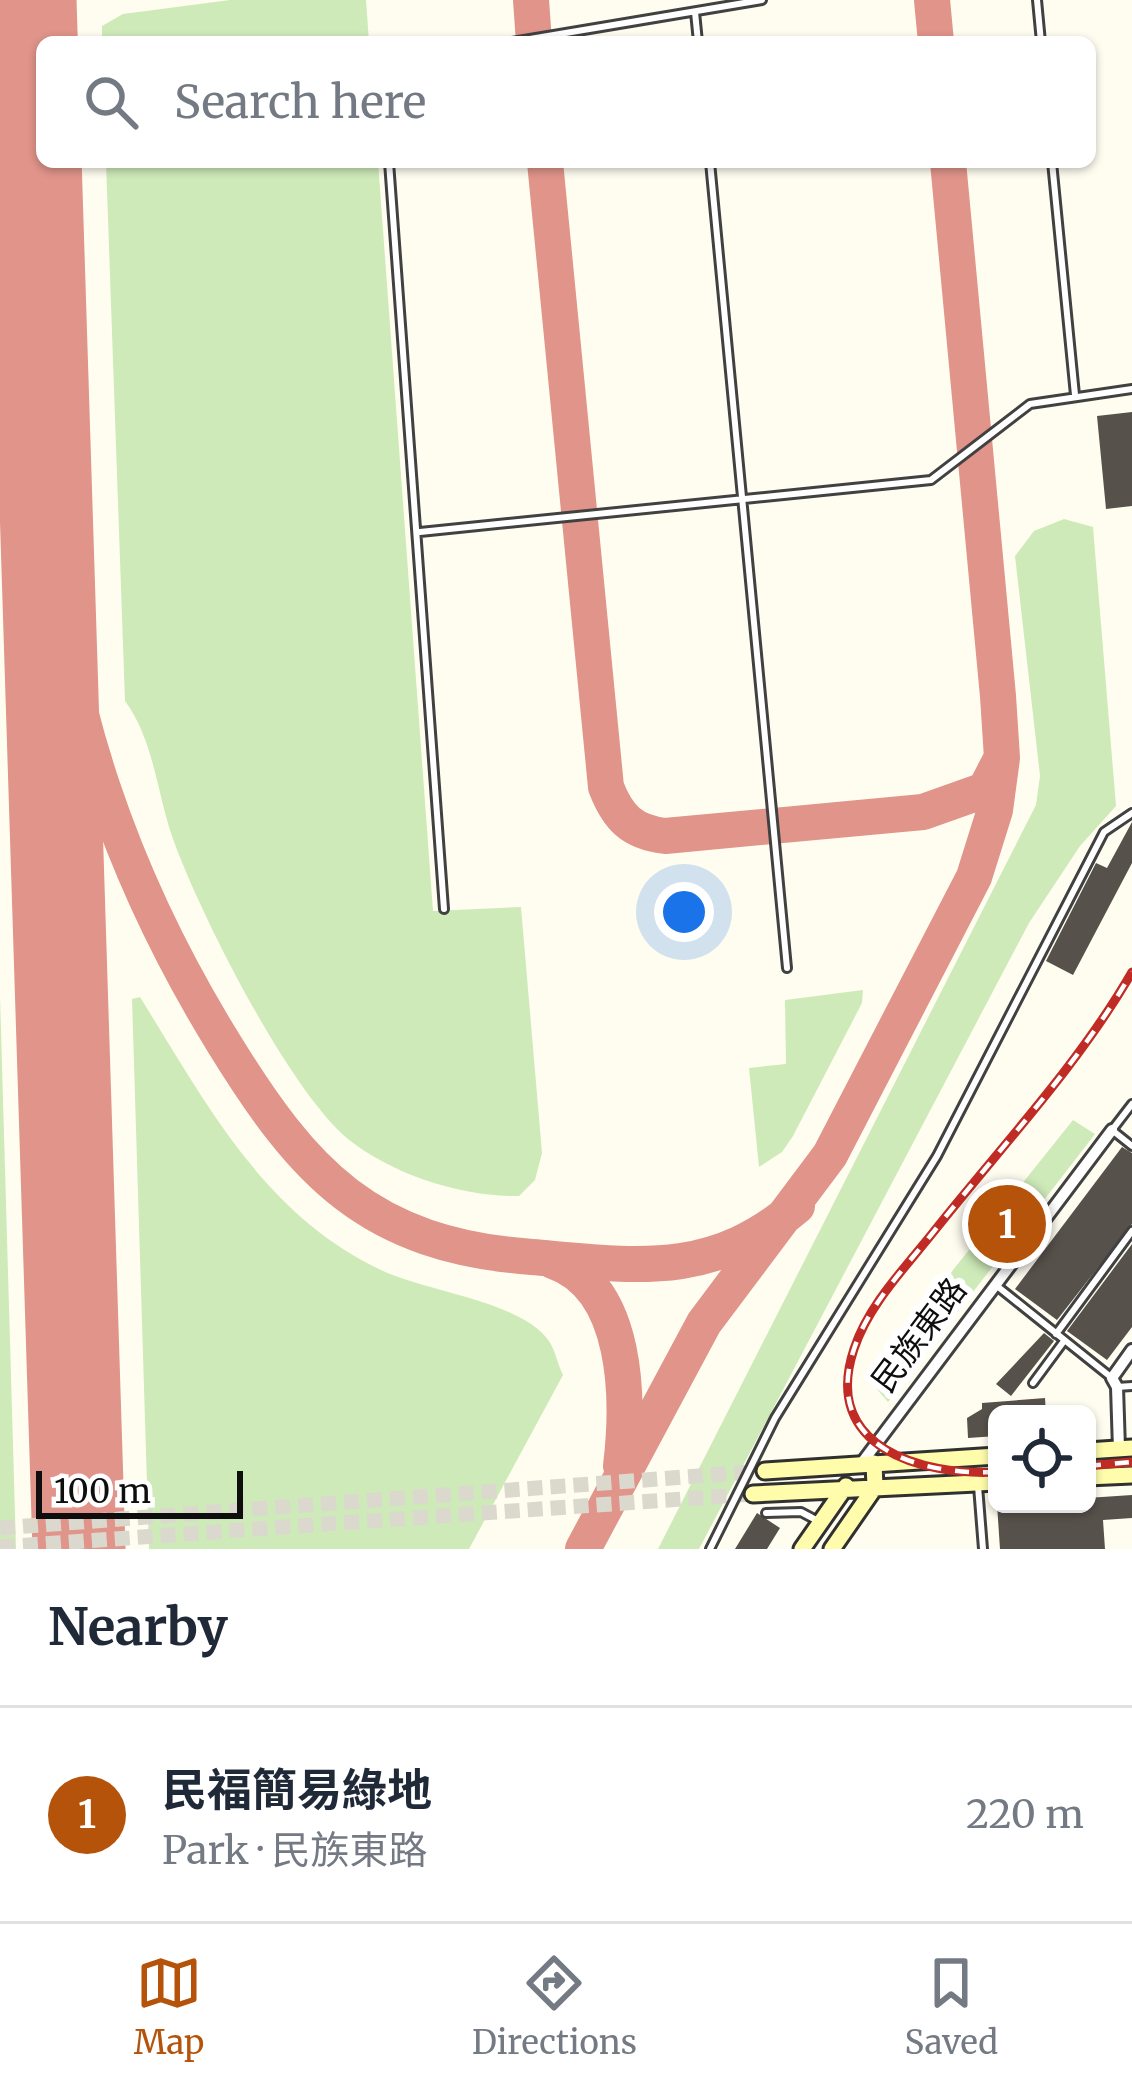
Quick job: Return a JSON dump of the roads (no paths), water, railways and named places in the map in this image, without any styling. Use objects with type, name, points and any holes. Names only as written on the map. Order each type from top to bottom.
[{"type":"main road","points":[[765,1471],[988,1456]]},
{"type":"main road","points":[[868,1463],[875,1487]]},
{"type":"main road","name":"民族東路","points":[[802,1549],[868,1463]]},
{"type":"main road","points":[[1096,1477],[1132,1475]]},
{"type":"main road","points":[[753,1494],[988,1482]]},
{"type":"main road","points":[[832,1549],[875,1487]]},
{"type":"street","name":"民族東路","points":[[868,1463],[1112,1130]]},
{"type":"street","points":[[1125,1448],[1114,1382],[1132,1350]]},
{"type":"lane","points":[[549,36],[762,0]]},
{"type":"lane","points":[[1037,0],[1040,36]]},
{"type":"lane","points":[[695,12],[697,36]]},
{"type":"lane","points":[[390,168],[445,909]]},
{"type":"lane","points":[[711,168],[787,968]]},
{"type":"lane","points":[[1053,168],[1075,395]]},
{"type":"lane","points":[[420,532],[931,480],[1030,404],[1132,389]]},
{"type":"lane","points":[[710,1549],[775,1418],[937,1156],[1104,832],[1132,813]]},
{"type":"lane","name":"民族東路","points":[[1112,1130],[1132,1104]]},
{"type":"lane","points":[[1112,1130],[1132,1146]]},
{"type":"lane","points":[[1056,1334],[1132,1231]]},
{"type":"lane","points":[[995,1285],[1114,1382],[1132,1386]]},
{"type":"lane","points":[[1034,1383],[1064,1341]]},
{"type":"lane","points":[[978,1483],[983,1549]]},
{"type":"lane","points":[[766,1513],[801,1512],[821,1522]]},
{"type":"tunnel","points":[[0,1528],[765,1471]]},
{"type":"tunnel","points":[[0,1547],[753,1494]]},
{"type":"railway","points":[[988,1472],[910,1461],[865,1432],[852,1411],[848,1383],[854,1349],[887,1289],[1062,1074],[1132,972]]},
{"type":"railway","points":[[1096,1465],[1132,1462]]},
{"type":"place","name":"民福簡易綠地","points":[[1007,1224]]}]
